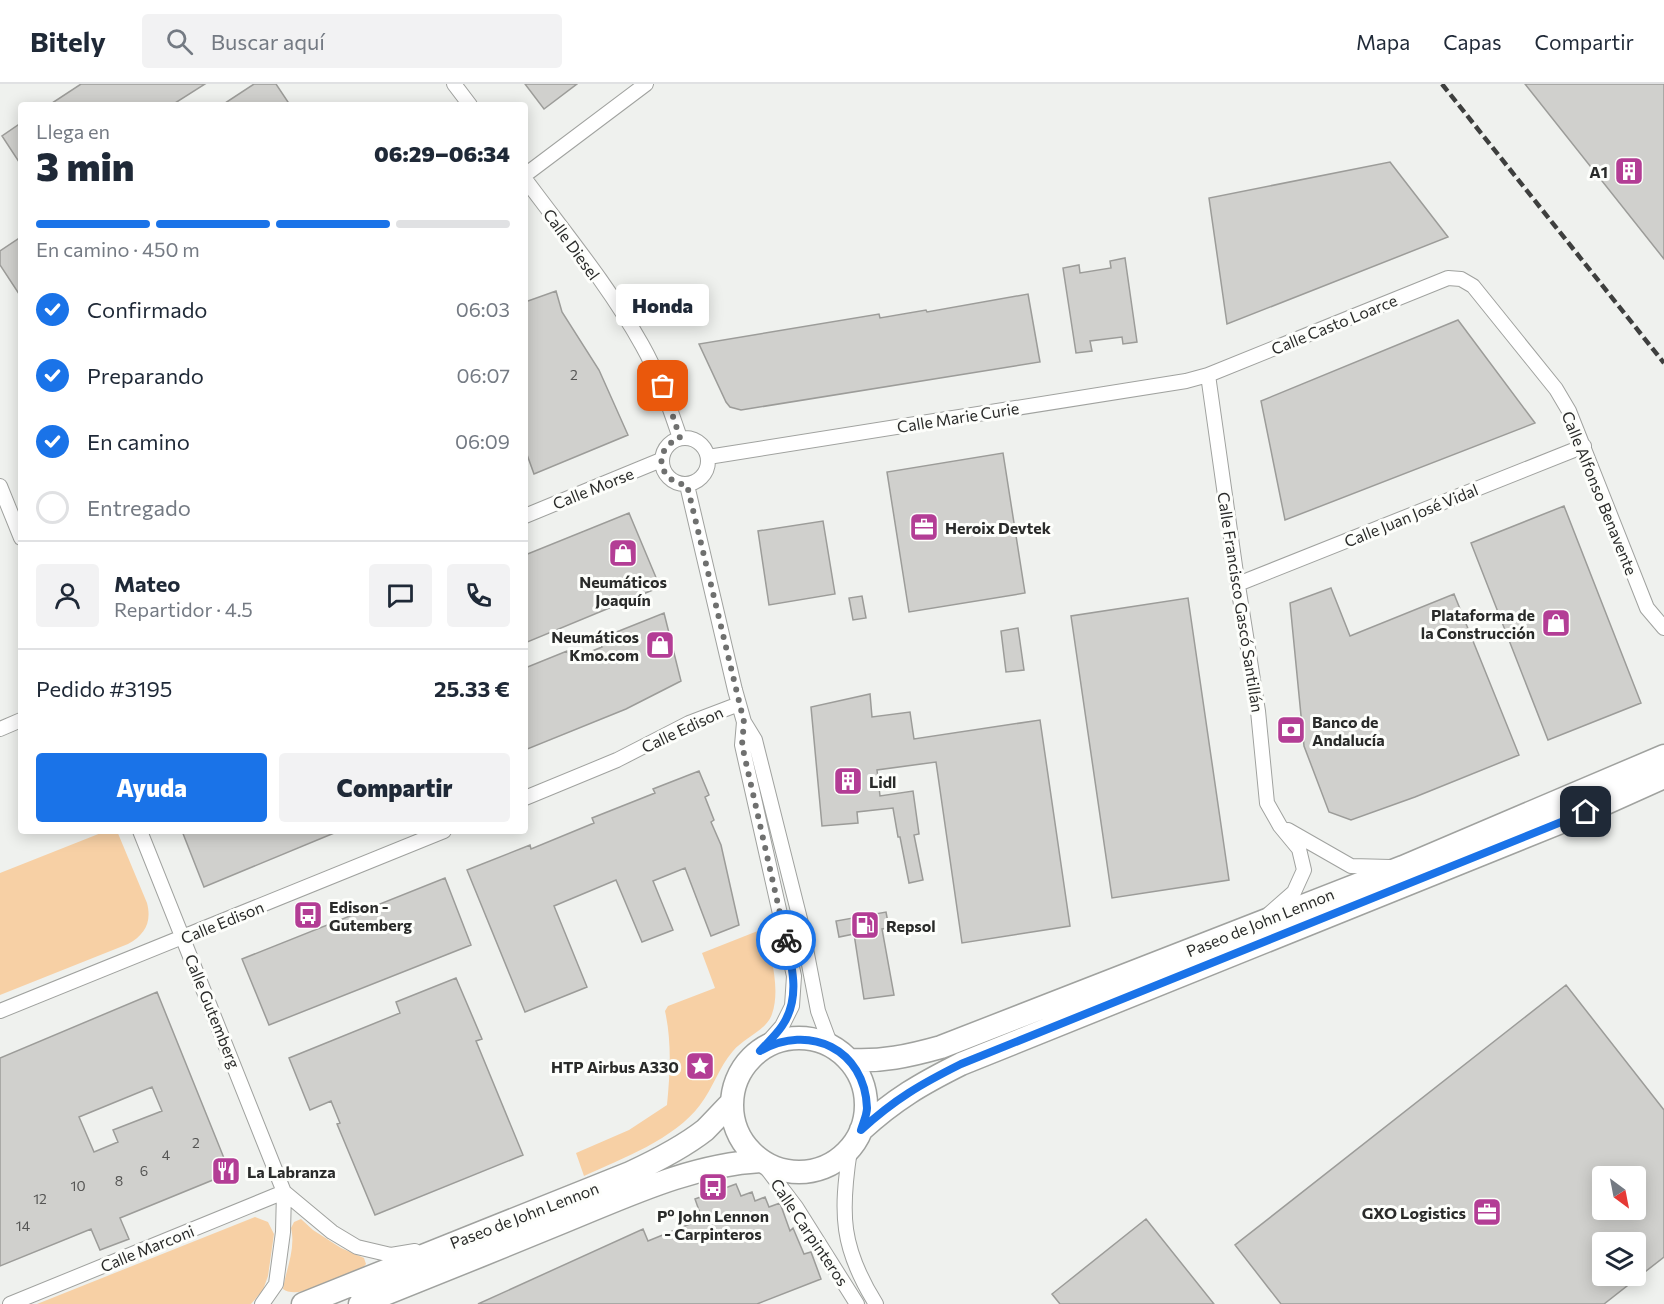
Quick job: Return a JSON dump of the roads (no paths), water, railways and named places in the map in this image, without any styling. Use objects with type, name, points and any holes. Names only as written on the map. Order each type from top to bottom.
[{"type":"highway","name":"Paseo de John Lennon","points":[[861,1130],[912,1089],[961,1064],[1583,803],[1664,756]]},
{"type":"highway","name":"Paseo de John Lennon","points":[[840,1053],[870,1061],[902,1058],[941,1047],[1403,867],[1583,803],[1664,777]]},
{"type":"highway","points":[[788,1039],[817,1040],[840,1053],[859,1073],[865,1090],[867,1110],[861,1130],[850,1150],[829,1166],[809,1172],[791,1172],[761,1161],[745,1146],[733,1117],[734,1088],[740,1073],[748,1062],[773,1043],[788,1039]]},
{"type":"highway","name":"Paseo de John Lennon","points":[[303,1304],[449,1244],[598,1187],[661,1159],[705,1129],[732,1102]]},
{"type":"highway","name":"Paseo de John Lennon","points":[[360,1304],[654,1185],[731,1162],[761,1161]]},
{"type":"street","points":[[454,84],[468,102]]},
{"type":"street","points":[[528,175],[646,84]]},
{"type":"street","name":"Calle Diesel","points":[[528,181],[624,314],[643,346],[663,386],[680,438]]},
{"type":"street","name":"Calle Casto Loarce","points":[[1208,375],[1448,278],[1461,279]]},
{"type":"street","name":"Calle Alfonso Benavente","points":[[1461,279],[1473,286],[1556,389],[1569,411],[1647,608],[1664,628]]},
{"type":"street","name":"Calle Marie Curie","points":[[708,457],[1186,381],[1208,375]]},
{"type":"street","name":"Calle Francisco Gascó Santillán","points":[[1208,375],[1258,711],[1267,803],[1299,849],[1304,870],[1294,892],[1261,921]]},
{"type":"street","points":[[680,438],[690,438],[698,442],[705,448],[708,457],[708,465],[701,478],[687,485],[672,481],[662,468],[667,446],[680,438]]},
{"type":"street","name":"Calle Juan José Vidal","points":[[1238,584],[1584,446]]},
{"type":"street","name":"Calle Morse","points":[[528,515],[662,460]]},
{"type":"street","points":[[687,485],[739,704],[744,722],[755,740],[801,923],[818,1011],[840,1053]]},
{"type":"street","points":[[0,486],[18,531]]},
{"type":"street","name":"Calle Edison","points":[[528,797],[617,760],[689,723],[739,704]]},
{"type":"street","points":[[0,729],[18,721]]},
{"type":"street","points":[[744,722],[742,745],[794,976],[792,1006],[782,1026],[760,1051]]},
{"type":"street","points":[[1281,826],[1351,866],[1403,867]]},
{"type":"street","name":"Calle Gutemberg","points":[[141,834],[284,1192]]},
{"type":"street","name":"Calle Edison","points":[[0,1011],[437,834]]},
{"type":"street","name":"Calle Carpinteros","points":[[850,1150],[844,1188],[845,1225],[851,1256],[876,1304]]},
{"type":"street","name":"Calle Carpinteros","points":[[761,1161],[796,1207],[857,1304]]},
{"type":"street","points":[[284,1192],[332,1232],[357,1247],[391,1255],[449,1244]]},
{"type":"street","points":[[262,1304],[276,1284],[283,1232],[284,1192]]},
{"type":"street","name":"Calle Marconi","points":[[10,1304],[284,1192]]},
{"type":"railway","points":[[1442,84],[1664,363]]},
{"type":"place","name":"A1","points":[[1629,171]]},
{"type":"place","name":"Honda","points":[[663,386]]},
{"type":"place","name":"Heroix Devtek","points":[[924,527]]},
{"type":"place","name":"Neumáticos Joaquín","points":[[623,553]]},
{"type":"place","name":"Plataforma de la Construcción","points":[[1556,623]]},
{"type":"place","name":"Neumáticos Kmo.com","points":[[660,645]]},
{"type":"place","name":"Banco de Andalucía","points":[[1291,730]]},
{"type":"place","name":"Lidl","points":[[848,781]]},
{"type":"place","name":"Edison - Gutemberg","points":[[308,915]]},
{"type":"place","name":"Repsol","points":[[865,925]]},
{"type":"place","name":"HTP Airbus A330","points":[[700,1066]]},
{"type":"place","name":"La Labranza","points":[[226,1171]]},
{"type":"place","name":"Pº John Lennon - Carpinteros","points":[[713,1187]]},
{"type":"place","name":"GXO Logistics","points":[[1487,1212]]}]
